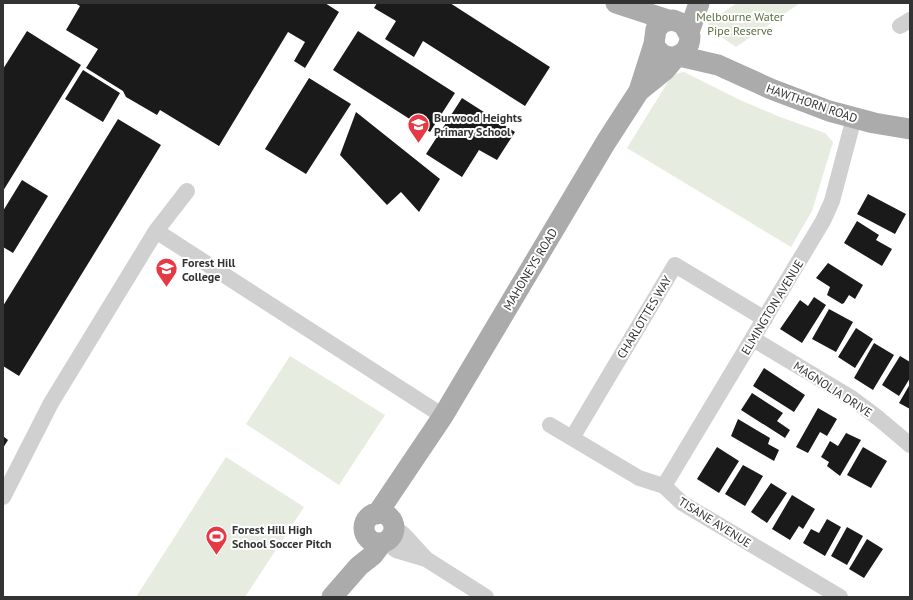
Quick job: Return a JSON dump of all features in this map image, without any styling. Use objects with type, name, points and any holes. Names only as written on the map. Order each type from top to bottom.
[{"type":"main road","points":[[680,27],[659,25],[653,41],[660,53],[664,56],[677,56],[688,48],[680,27],[686,3]]},
{"type":"main road","points":[[680,27],[699,3]]},
{"type":"main road","name":"HAWTHORN ROAD","points":[[618,4],[680,27],[718,66]]},
{"type":"main road","name":"HAWTHORN ROAD","points":[[618,4],[653,41]]},
{"type":"main road","name":"MAHONEYS ROAD","points":[[331,597],[360,566],[373,555],[382,530],[423,448],[606,142],[639,91],[653,41]]},
{"type":"main road","name":"HAWTHORN ROAD","points":[[677,56],[718,66],[789,97],[854,118],[910,129]]},
{"type":"main road","name":"MAHONEYS ROAD","points":[[639,91],[666,70],[677,56]]},
{"type":"street","name":"ELMINGTON AVENUE","points":[[664,486],[765,319],[802,268],[832,201],[854,118]]},
{"type":"street","points":[[3,497],[51,403],[156,231],[187,191]]},
{"type":"street","points":[[156,231],[443,416]]},
{"type":"street","name":"CHARLOTTES WAY","points":[[572,438],[675,266],[765,319]]},
{"type":"street","name":"MAGNOLIA DRIVE","points":[[753,340],[850,398],[878,418],[910,445]]},
{"type":"street","name":"TISANE AVENUE","points":[[550,425],[639,478],[664,486],[682,503],[840,597]]},
{"type":"street","points":[[382,530],[404,535],[426,559],[486,597]]},
{"type":"green space","name":"Melbourne Water Pipe Reserve","points":[[737,3],[800,3],[736,47],[707,27],[710,21]]},
{"type":"green space","points":[[684,72],[740,100],[780,117],[825,133],[833,142],[812,211],[791,247],[627,148],[671,77],[675,74]]},
{"type":"green space","points":[[290,356],[385,415],[339,485],[246,424]]},
{"type":"green space","name":"Forest Hill High School Soccer Pitch","points":[[226,457],[304,507],[245,597],[136,597]]},
{"type":"building","points":[[75,3],[325,3],[339,12],[305,68],[294,61],[305,42],[288,32],[219,146],[160,110],[157,115],[126,97],[123,91],[86,68],[98,49],[66,30],[80,6]]},
{"type":"building","points":[[377,3],[450,3],[550,67],[525,106],[423,41],[414,57],[385,39],[396,21],[374,8]]},
{"type":"building","points":[[27,31],[81,65],[3,191],[3,69]]},
{"type":"building","points":[[358,31],[455,93],[430,132],[333,70]]},
{"type":"building","points":[[83,70],[120,93],[103,122],[65,99]]},
{"type":"building","points":[[309,78],[351,104],[306,174],[265,149]]},
{"type":"building","points":[[462,98],[515,132],[497,160],[479,150],[462,177],[426,154]]},
{"type":"building","points":[[356,112],[440,179],[419,212],[401,192],[387,205],[340,155]]},
{"type":"building","points":[[118,119],[161,145],[19,376],[3,366],[3,306]]},
{"type":"building","points":[[22,180],[48,196],[13,253],[3,247],[3,211]]},
{"type":"building","points":[[868,194],[906,214],[895,234],[857,214]]},
{"type":"building","points":[[857,221],[879,235],[876,240],[892,249],[882,266],[844,243]]},
{"type":"building","points":[[828,263],[863,285],[855,299],[849,295],[842,304],[827,295],[830,287],[816,278]]},
{"type":"building","points":[[814,297],[826,305],[802,343],[780,329],[800,300],[808,306]]},
{"type":"building","points":[[829,309],[853,322],[836,352],[812,339]]},
{"type":"building","points":[[856,328],[873,339],[855,368],[838,357]]},
{"type":"building","points":[[874,343],[894,355],[873,390],[854,378]]},
{"type":"building","points":[[900,356],[910,362],[910,378],[899,396],[882,385]]},
{"type":"building","points":[[764,368],[805,395],[794,412],[753,386]]},
{"type":"building","points":[[910,384],[910,409],[899,403]]},
{"type":"building","points":[[752,393],[783,413],[777,421],[790,430],[785,438],[741,410]]},
{"type":"building","points":[[818,408],[837,419],[827,436],[820,432],[808,453],[796,447]]},
{"type":"building","points":[[738,419],[770,438],[768,444],[779,450],[774,461],[731,436]]},
{"type":"building","points":[[846,433],[861,440],[840,476],[827,466],[829,462],[821,457],[830,441],[838,446]]},
{"type":"building","points":[[3,436],[8,440],[3,448]]},
{"type":"building","points":[[717,447],[739,461],[719,493],[697,479]]},
{"type":"building","points":[[863,447],[887,461],[871,488],[847,475]]},
{"type":"building","points":[[743,465],[763,476],[745,506],[725,494]]},
{"type":"building","points":[[771,483],[787,493],[767,523],[751,512]]},
{"type":"building","points":[[792,495],[815,509],[803,529],[799,526],[790,540],[772,529]]},
{"type":"building","points":[[827,519],[841,527],[825,556],[803,543],[811,529],[819,533]]},
{"type":"building","points":[[847,527],[863,536],[847,565],[831,556]]},
{"type":"building","points":[[867,539],[883,549],[864,578],[849,569]]},
{"type":"place","name":"Burwood Heights Primary School","points":[[419,144]]},
{"type":"place","name":"Forest Hill College","points":[[167,288]]},
{"type":"place","name":"Forest Hill High School Soccer Pitch","points":[[217,556]]}]
